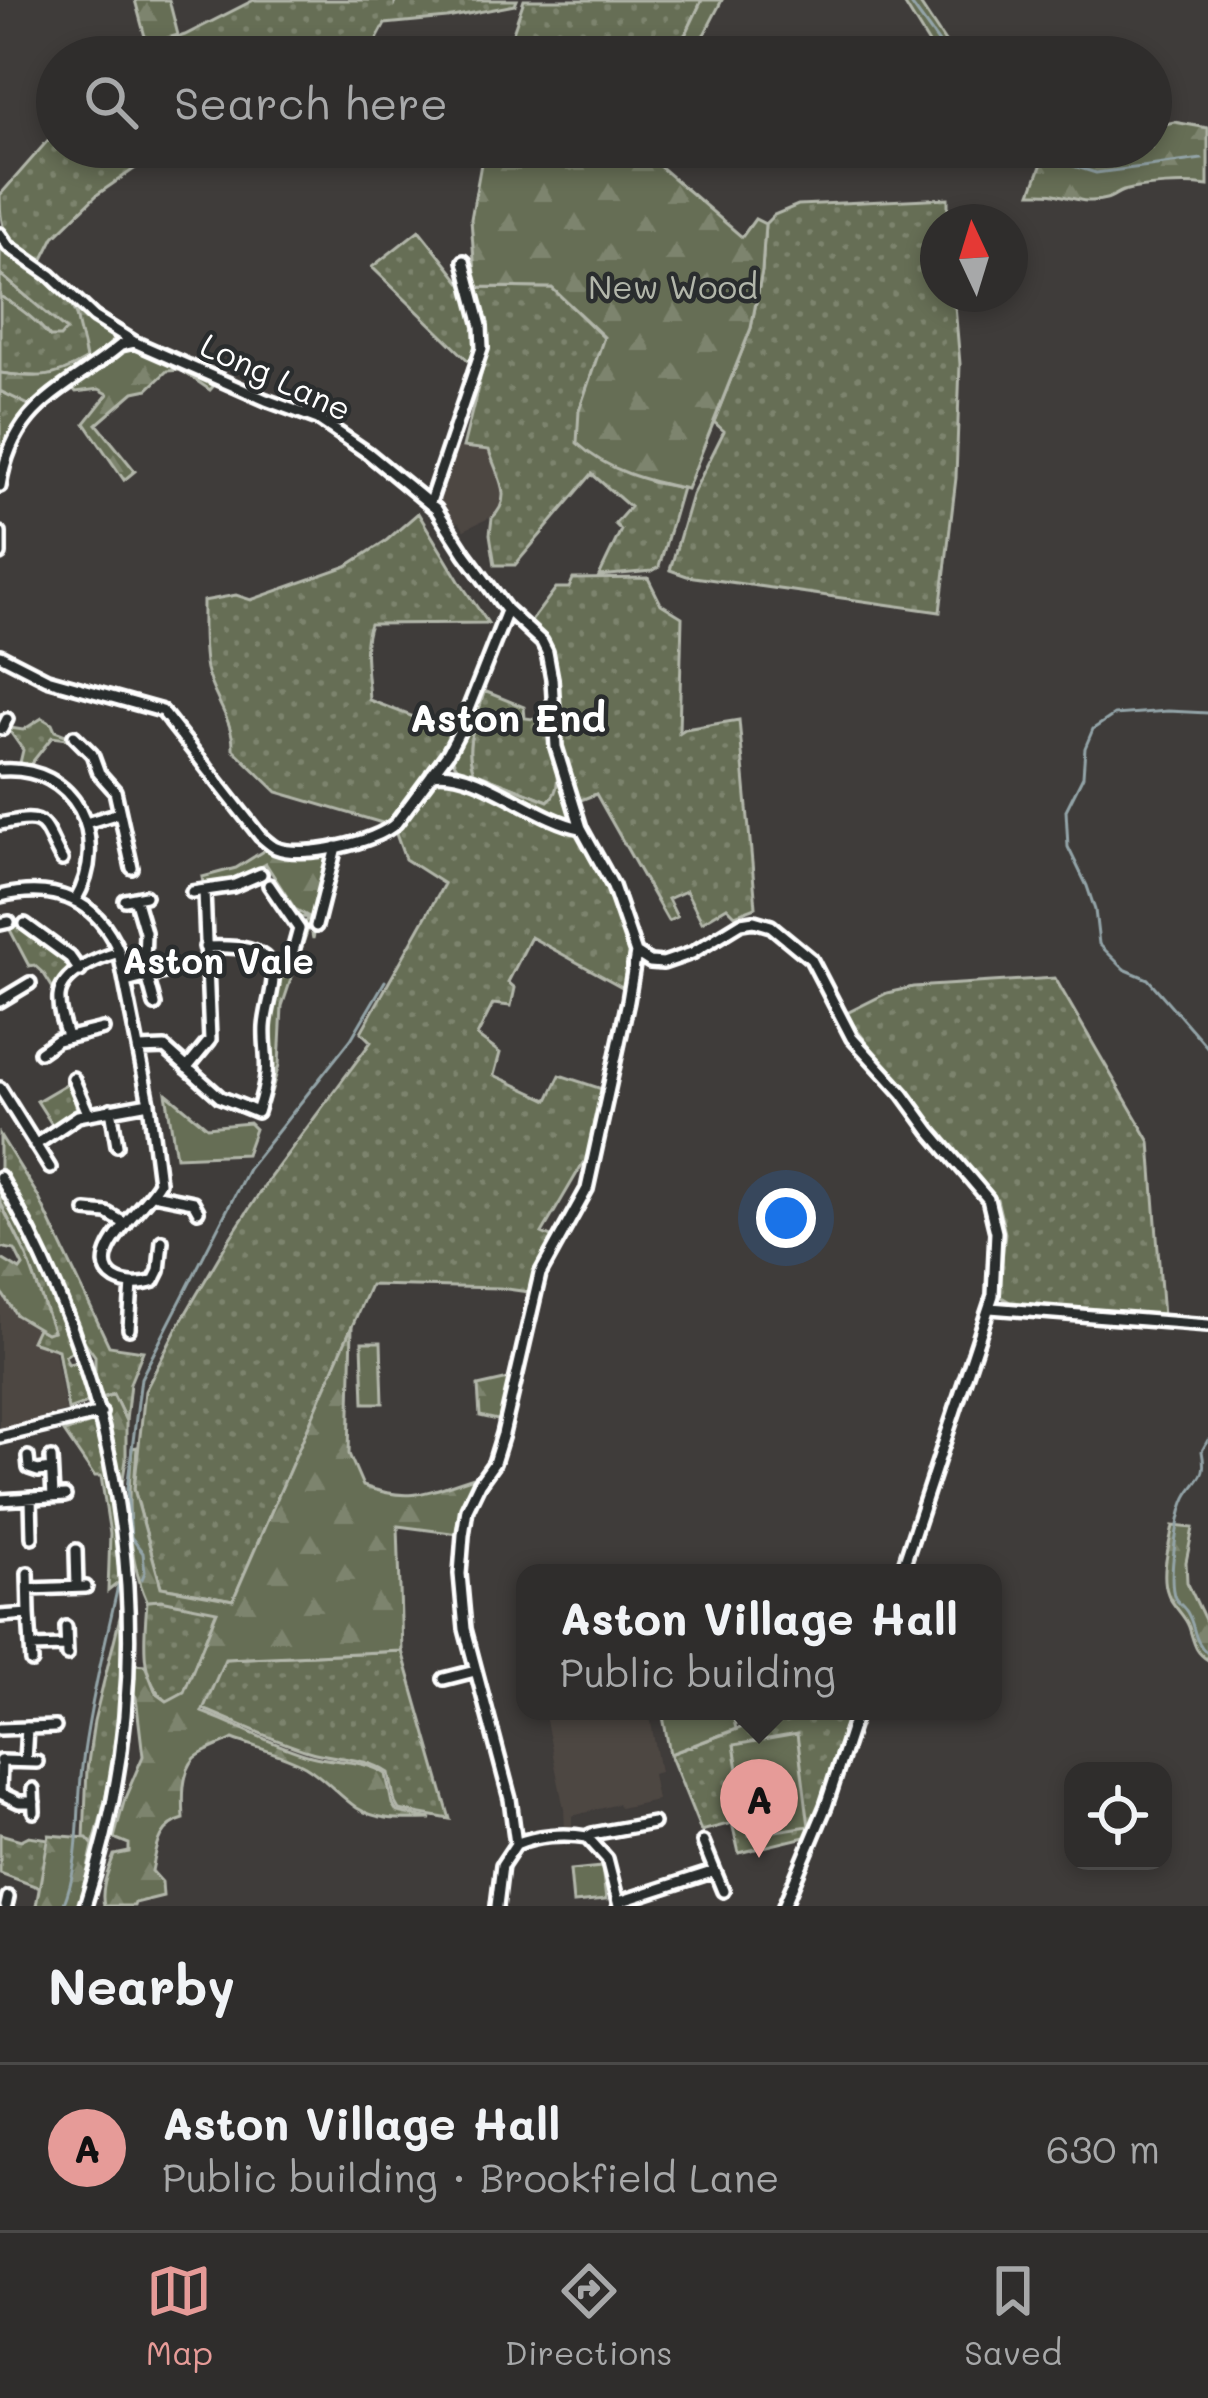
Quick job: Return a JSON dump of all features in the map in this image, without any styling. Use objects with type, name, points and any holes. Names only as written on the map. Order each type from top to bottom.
[{"type":"street","name":"Long Lane","points":[[0,234],[8,247],[51,276],[94,317],[134,342],[318,419],[430,502],[507,611],[547,652],[556,747],[581,827],[613,886],[636,953]]},
{"type":"street","points":[[430,502],[482,348],[464,261]]},
{"type":"street","points":[[0,486],[12,440],[38,405],[121,344],[134,342]]},
{"type":"street","points":[[0,533],[0,554]]},
{"type":"street","points":[[0,655],[46,680],[162,711],[271,846],[289,850],[336,847],[390,830],[448,753],[507,611]]},
{"type":"street","points":[[74,742],[90,752],[99,773],[113,788],[132,843],[132,868]]},
{"type":"street","points":[[448,753],[458,774]]},
{"type":"street","points":[[0,770],[27,772],[55,783],[76,804],[91,846],[75,901]]},
{"type":"street","points":[[432,774],[458,774],[581,827]]},
{"type":"street","points":[[86,823],[118,813]]},
{"type":"street","points":[[0,824],[41,822],[51,833],[57,856]]},
{"type":"street","points":[[316,926],[336,847]]},
{"type":"street","points":[[188,1068],[210,1040],[198,892],[233,886],[260,874]]},
{"type":"street","points":[[269,885],[299,933],[290,962],[273,970]]},
{"type":"street","points":[[0,896],[48,892],[75,901],[104,925],[119,952],[140,1049],[159,1182],[107,1250],[105,1265],[114,1279],[147,1284],[157,1278],[164,1246]]},
{"type":"street","points":[[135,898],[146,936],[143,957],[155,1005]]},
{"type":"street","points":[[515,1844],[506,1786],[465,1629],[461,1550],[467,1509],[494,1462],[540,1274],[587,1189],[636,953],[650,962],[668,962],[692,953],[735,925],[754,921],[771,926],[820,970],[852,1038],[988,1198],[997,1246],[990,1308],[904,1564]]},
{"type":"street","points":[[31,925],[70,956],[80,971]]},
{"type":"street","points":[[140,1049],[165,1048],[220,1097],[257,1112],[266,1078],[265,1027],[273,970],[248,949],[206,947]]},
{"type":"street","points":[[67,1036],[59,995],[67,981],[95,961],[119,952]]},
{"type":"street","points":[[126,982],[206,966]]},
{"type":"street","points":[[2,997],[30,983]]},
{"type":"street","points":[[44,1046],[67,1036],[99,1032]]},
{"type":"street","points":[[78,1084],[88,1113]]},
{"type":"street","points":[[2,1085],[49,1162]]},
{"type":"street","points":[[35,1145],[88,1113],[149,1102]]},
{"type":"street","points":[[111,1108],[117,1145]]},
{"type":"street","points":[[0,1177],[55,1283],[92,1384],[123,1528],[129,1648],[124,1723],[115,1793],[86,1906]]},
{"type":"street","points":[[153,1194],[196,1203]]},
{"type":"street","points":[[90,1215],[111,1215],[126,1224]]},
{"type":"street","points":[[128,1329],[132,1284]]},
{"type":"street","points":[[990,1308],[1208,1325]]},
{"type":"street","points":[[0,1437],[95,1415]]},
{"type":"street","points":[[28,1457],[33,1470],[51,1463],[53,1497]]},
{"type":"street","points":[[0,1500],[65,1496]]},
{"type":"street","points":[[31,1498],[32,1537]]},
{"type":"street","points":[[19,1517],[32,1517]]},
{"type":"street","points":[[29,1589],[81,1587],[76,1550]]},
{"type":"street","points":[[28,1573],[32,1662]]},
{"type":"street","points":[[0,1616],[29,1615]]},
{"type":"street","points":[[32,1647],[67,1650],[66,1627]]},
{"type":"street","points":[[444,1679],[475,1671]]},
{"type":"street","points":[[784,1906],[826,1805],[853,1720]]},
{"type":"street","points":[[0,1729],[55,1727]]},
{"type":"street","points":[[25,1761],[27,1728]]},
{"type":"street","points":[[34,1789],[34,1807],[0,1793],[1,1761],[37,1762]]},
{"type":"street","points":[[497,1906],[502,1865],[515,1844],[569,1835],[587,1837],[652,1823]]},
{"type":"street","points":[[587,1837],[607,1859],[619,1904],[715,1871]]},
{"type":"street","points":[[703,1842],[723,1891]]},
{"type":"shaded area","points":[[449,450],[489,450],[506,495],[499,513],[464,530],[459,522],[451,525],[437,493]]},
{"type":"shaded area","points":[[0,1290],[16,1315],[37,1328],[32,1341],[55,1350],[66,1411],[0,1430]]},
{"type":"shaded area","points":[[546,1720],[651,1720],[660,1772],[652,1774],[657,1800],[572,1816],[572,1830],[565,1830]]},
{"type":"green space","points":[[135,0],[169,0],[178,35],[145,36]]},
{"type":"green space","points":[[254,0],[517,0],[515,5],[447,18],[385,24],[379,36],[185,35]]},
{"type":"green space","points":[[524,0],[702,0],[684,36],[512,36]]},
{"type":"green space","points":[[702,0],[722,0],[703,36],[684,36]]},
{"type":"green space","points":[[902,0],[916,0],[941,36],[924,36]]},
{"type":"green space","points":[[1172,122],[1208,128],[1208,186],[1143,187],[1094,201],[1031,193],[1040,168],[1172,168]]},
{"type":"green space","points":[[36,154],[36,168],[136,168],[98,194],[54,237],[41,263],[8,236],[0,195]]},
{"type":"green space","name":"New Wood","points":[[480,168],[662,168],[742,237],[755,219],[765,224],[751,328],[687,489],[614,468],[577,443],[579,411],[604,337],[552,288],[476,287],[471,219]]},
{"type":"green space","points":[[948,198],[948,204],[920,204],[920,312],[956,312],[960,364],[956,478],[940,612],[670,570],[692,495],[724,431],[714,422],[751,328],[765,224],[798,205]]},
{"type":"green space","points":[[419,230],[466,289],[477,328],[475,367],[372,267]]},
{"type":"green space","points":[[0,242],[67,299],[78,320],[86,360],[45,376],[0,373],[0,296],[50,337],[65,330],[0,274]]},
{"type":"green space","points":[[0,274],[66,330],[60,337],[50,337],[0,296]]},
{"type":"green space","points":[[476,287],[552,288],[604,338],[579,411],[651,482],[682,488],[659,567],[599,576],[621,530],[615,524],[630,507],[592,474],[515,565],[495,565],[490,534],[492,518],[502,502],[502,485],[489,450],[463,447],[485,359],[484,320]]},
{"type":"green space","points":[[77,304],[115,333],[107,351],[31,406],[0,391],[0,373],[44,376],[86,360]]},
{"type":"green space","points":[[137,344],[217,382],[210,390],[181,370],[167,371],[97,424],[135,471],[124,480],[85,423],[108,394],[99,389],[76,392],[71,386],[122,349]]},
{"type":"green space","points":[[0,391],[31,406],[7,441],[0,468]]},
{"type":"green space","points":[[418,513],[488,623],[370,624],[365,652],[369,700],[453,732],[389,825],[277,792],[233,749],[230,728],[206,669],[203,601],[236,595],[251,600],[347,566]]},
{"type":"green space","points":[[648,578],[661,604],[682,617],[679,733],[739,720],[756,907],[735,915],[727,907],[702,922],[686,891],[668,899],[677,917],[668,921],[596,794],[576,802],[560,744],[554,665],[529,624],[556,588],[569,588],[573,579]]},
{"type":"green space","points":[[484,691],[524,707],[525,718],[550,721],[558,784],[548,801],[474,772],[470,741]]},
{"type":"green space","points":[[484,691],[470,741],[474,772],[548,801],[557,782],[551,744],[575,822],[467,776],[455,765],[455,745]]},
{"type":"green space","points":[[42,718],[67,739],[52,737],[30,765],[20,763],[23,750],[9,730],[23,730]]},
{"type":"green space","points":[[444,777],[573,832],[596,861],[619,910],[631,951],[624,988],[531,937],[508,982],[515,988],[511,1006],[493,1004],[477,1036],[500,1053],[494,1075],[548,1100],[560,1075],[605,1090],[588,1164],[583,1163],[542,1233],[555,1239],[529,1292],[370,1285],[233,1600],[161,1587],[134,1489],[145,1391],[230,1238],[371,1042],[361,1032],[444,884],[405,859],[396,834],[421,793]]},
{"type":"green space","points":[[268,848],[330,854],[313,939],[309,917],[295,909],[266,864],[241,878],[204,887],[202,877],[236,868]]},
{"type":"green space","points":[[295,909],[309,917],[310,923],[282,1006],[279,1065],[268,1103],[263,1101],[276,975],[307,920],[296,918]]},
{"type":"green space","points":[[16,925],[69,962],[69,971],[54,990],[44,974],[29,966],[9,928]]},
{"type":"green space","points":[[1055,978],[1150,1142],[1163,1317],[1010,1302],[998,1295],[1005,1233],[997,1199],[847,1017],[887,993],[913,987]]},
{"type":"green space","points":[[68,1083],[78,1111],[53,1126],[37,1101]]},
{"type":"green space","points":[[166,1093],[207,1127],[249,1123],[255,1129],[246,1154],[176,1157]]},
{"type":"green space","points":[[0,1135],[38,1196],[109,1346],[143,1351],[130,1383],[126,1421],[113,1395],[101,1398],[95,1356],[80,1335],[55,1270],[0,1169]]},
{"type":"green space","points":[[0,1184],[72,1335],[72,1351],[65,1356],[68,1364],[78,1362],[93,1401],[68,1410],[58,1350],[31,1341],[37,1328],[53,1331],[27,1257],[0,1202]]},
{"type":"green space","points":[[0,1202],[27,1257],[53,1331],[46,1333],[16,1315],[0,1290],[0,1258],[20,1270],[23,1266],[15,1250],[0,1247]]},
{"type":"green space","points":[[352,1326],[349,1454],[363,1486],[408,1495],[477,1476],[459,1534],[398,1526],[402,1651],[225,1659],[202,1712],[297,1752],[377,1769],[386,1774],[397,1812],[432,1819],[374,1816],[305,1766],[233,1739],[190,1764],[184,1819],[164,1832],[157,1846],[152,1871],[162,1882],[163,1896],[134,1906],[104,1906],[104,1887],[114,1855],[129,1852],[129,1844],[114,1838],[143,1756],[131,1685],[134,1664],[145,1665],[156,1693],[167,1701],[184,1692],[217,1611],[147,1601],[130,1526],[132,1448],[137,1447],[134,1489],[161,1587],[233,1600]]},
{"type":"green space","points":[[362,1342],[381,1342],[383,1403],[364,1403]]},
{"type":"green space","points":[[513,1378],[502,1421],[480,1416],[478,1386]]},
{"type":"green space","points":[[113,1394],[126,1421],[122,1484],[101,1399]]},
{"type":"green space","points":[[95,1422],[113,1500],[122,1580],[108,1591],[110,1534],[101,1476],[94,1476],[64,1432]]},
{"type":"green space","points":[[1173,1526],[1193,1528],[1187,1582],[1208,1626],[1208,1660],[1197,1650],[1166,1586]]},
{"type":"green space","points":[[147,1601],[217,1610],[184,1692],[168,1702],[151,1681],[145,1656]]},
{"type":"green space","points":[[123,1605],[118,1726],[93,1845],[84,1838],[87,1770],[94,1721]]},
{"type":"green space","points":[[402,1651],[450,1819],[399,1810],[389,1773],[379,1768],[295,1747],[203,1709],[224,1659]]},
{"type":"green space","points":[[664,1720],[734,1720],[736,1729],[670,1754]]},
{"type":"green space","points":[[762,1720],[849,1720],[809,1836],[739,1853],[732,1823],[701,1831],[670,1754]]},
{"type":"green space","points":[[797,1734],[809,1826],[749,1835],[734,1745]]},
{"type":"green space","points":[[0,1834],[21,1840],[29,1836],[49,1839],[40,1888],[0,1873]]},
{"type":"green space","points":[[49,1835],[87,1838],[93,1845],[80,1906],[36,1906]]},
{"type":"green space","points":[[602,1867],[606,1900],[573,1903],[570,1870]]},
{"type":"waterway","points":[[908,0],[934,36]]},
{"type":"waterway","points":[[1172,163],[1202,159]]},
{"type":"waterway","points":[[1080,168],[1096,173],[1134,168]]},
{"type":"waterway","points":[[1208,713],[1114,715],[1093,729],[1085,748],[1083,776],[1066,810],[1068,847],[1095,910],[1099,944],[1124,969],[1148,979],[1208,1048]]},
{"type":"waterway","points":[[142,1579],[143,1553],[131,1537],[127,1489],[141,1378],[248,1169],[351,1039],[385,981]]},
{"type":"waterway","points":[[1208,1440],[1202,1451],[1203,1471],[1181,1514],[1172,1576],[1175,1598],[1208,1654]]},
{"type":"waterway","points":[[63,1906],[76,1852],[86,1737],[118,1586]]},
{"type":"place","name":"Aston Village Hall","points":[[759,1858]]},
{"type":"district","name":"Aston End","points":[[508,718]]},
{"type":"district","name":"Aston Vale","points":[[218,961]]}]
